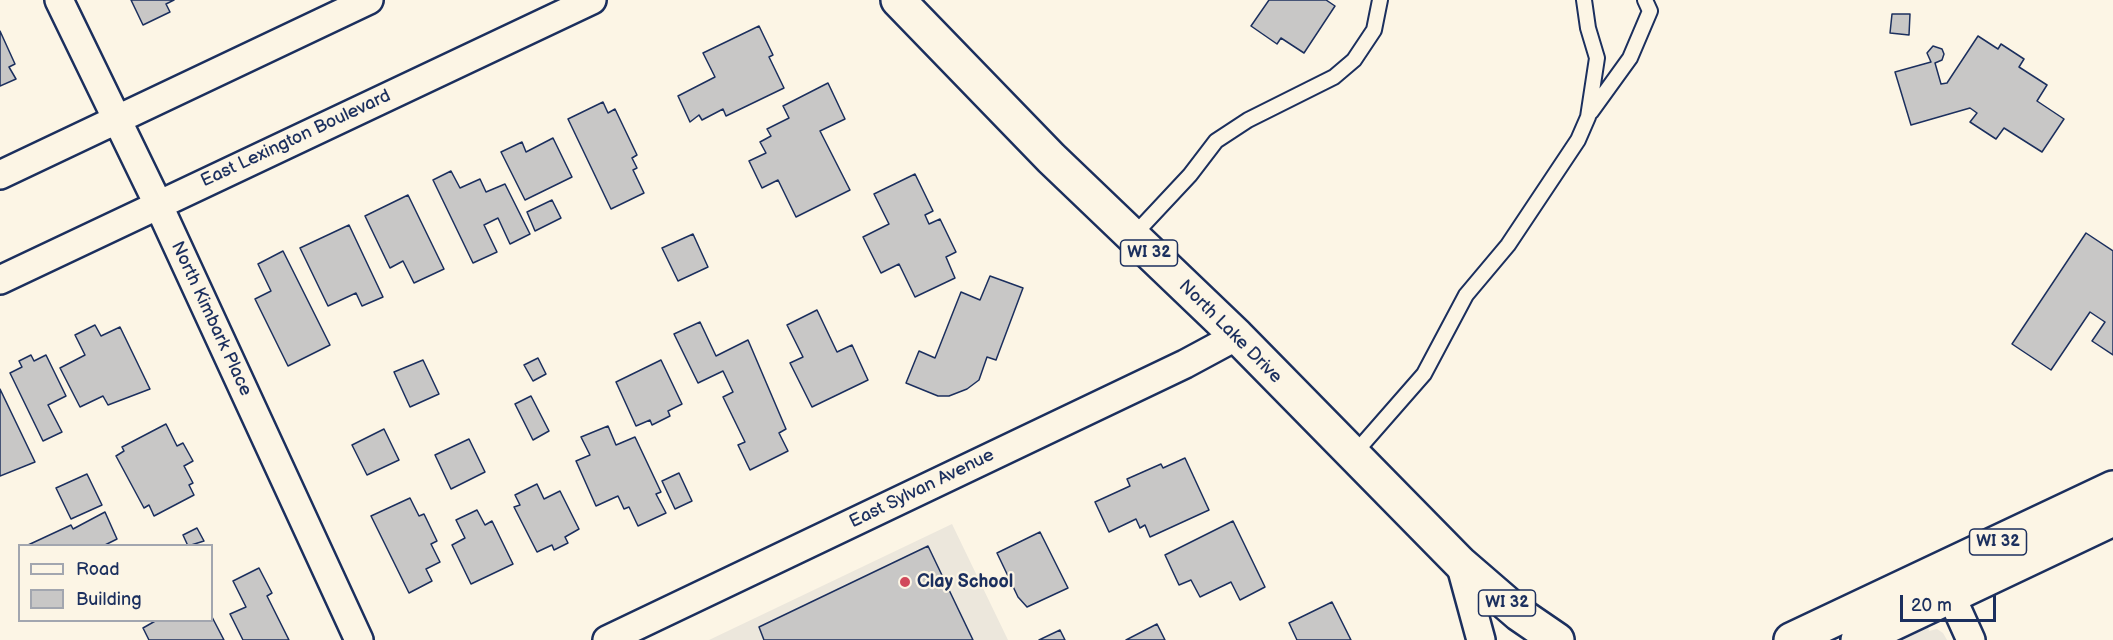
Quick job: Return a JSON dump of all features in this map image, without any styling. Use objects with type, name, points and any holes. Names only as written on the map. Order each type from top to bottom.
[{"type":"main road","name":"North Lake Drive","points":[[898,0],[1051,158],[1237,336],[1353,456],[1534,636]]},
{"type":"main road","name":"WI 32","points":[[1858,640],[1945,583],[2113,488]]},
{"type":"main road","name":"WI 32","points":[[1791,640],[2113,519]]},
{"type":"street","name":"North Kimbark Place","points":[[59,0],[158,204],[359,640]]},
{"type":"street","points":[[0,175],[369,0]]},
{"type":"street","name":"East Lexington Boulevard","points":[[0,280],[592,0]]},
{"type":"street","name":"East Sylvan Avenue","points":[[607,640],[1185,364],[1237,336]]},
{"type":"street","points":[[1460,563],[1481,640]]},
{"type":"street","points":[[1945,583],[1971,640]]},
{"type":"lane","points":[[1132,237],[1190,175],[1216,141],[1248,120],[1334,77],[1354,60],[1374,30],[1380,0]]},
{"type":"lane","points":[[1584,0],[1587,28],[1597,58],[1588,117]]},
{"type":"lane","points":[[1353,456],[1424,374],[1467,295],[1508,245],[1578,140],[1588,117],[1630,58],[1650,11],[1645,0]]},
{"type":"shaded area","name":"Clay School","points":[[952,524],[1008,640],[709,640]]},
{"type":"shaded area","points":[[1928,627],[1929,631],[1937,629],[1943,633],[1947,640],[1896,640],[1921,628]]},
{"type":"building","points":[[131,0],[174,0],[166,4],[170,12],[143,25]]},
{"type":"building","points":[[1269,0],[1326,0],[1335,6],[1304,53],[1281,38],[1277,44],[1251,26]]},
{"type":"building","points":[[1892,14],[1910,14],[1909,35],[1890,33]]},
{"type":"building","points":[[759,26],[773,55],[769,57],[784,88],[726,116],[723,109],[702,120],[699,115],[690,122],[678,96],[715,77],[703,53]]},
{"type":"building","points":[[0,31],[15,64],[9,67],[16,79],[0,86]]},
{"type":"building","points":[[1978,36],[1998,49],[2001,44],[2024,59],[2019,67],[2047,85],[2037,101],[2064,119],[2042,152],[2004,128],[1996,139],[1970,122],[1977,113],[1970,108],[1911,125],[1895,72],[1931,62],[1927,53],[1933,46],[1942,49],[1944,54],[1942,60],[1935,63],[1941,84],[1947,83]]},
{"type":"building","points":[[828,83],[845,119],[820,131],[850,190],[796,217],[778,180],[762,188],[749,161],[766,153],[760,142],[771,136],[767,129],[789,118],[783,106]]},
{"type":"building","points":[[603,102],[608,113],[615,109],[637,155],[632,158],[637,168],[633,170],[644,193],[611,209],[568,119]]},
{"type":"building","points":[[553,138],[572,177],[525,200],[501,152],[522,142],[526,152]]},
{"type":"building","points":[[451,171],[460,188],[480,179],[486,192],[505,184],[530,234],[510,244],[498,218],[484,225],[497,252],[473,263],[433,180]]},
{"type":"building","points":[[915,174],[933,211],[925,215],[929,224],[940,219],[956,252],[946,257],[955,278],[915,297],[899,264],[881,273],[863,237],[889,224],[874,194]]},
{"type":"building","points":[[408,195],[444,269],[414,283],[403,261],[390,268],[365,216]]},
{"type":"building","points":[[552,200],[561,218],[535,231],[527,212]]},
{"type":"building","points":[[349,225],[383,297],[362,306],[356,293],[328,306],[300,248]]},
{"type":"building","points":[[2086,233],[2113,251],[2113,355],[2092,341],[2105,322],[2090,312],[2051,370],[2012,344]]},
{"type":"building","points":[[693,234],[708,267],[678,281],[662,248]]},
{"type":"building","points":[[283,251],[330,345],[288,366],[255,299],[271,291],[258,264]]},
{"type":"building","points":[[990,276],[1023,288],[996,360],[987,357],[979,380],[967,389],[949,396],[938,396],[906,383],[919,351],[935,358],[961,292],[980,300]]},
{"type":"building","points":[[817,310],[837,352],[852,345],[868,380],[812,407],[790,363],[803,357],[787,325]]},
{"type":"building","points":[[700,322],[716,356],[748,340],[786,429],[779,433],[788,451],[750,470],[738,445],[745,442],[723,397],[733,392],[723,371],[698,383],[674,334]]},
{"type":"building","points":[[95,325],[101,336],[120,327],[150,389],[108,405],[103,396],[80,407],[60,368],[85,355],[75,335]]},
{"type":"building","points":[[31,355],[34,361],[46,355],[66,396],[48,405],[62,432],[43,441],[10,373],[22,367],[19,361]]},
{"type":"building","points":[[538,358],[546,374],[533,381],[524,365]]},
{"type":"building","points":[[423,360],[439,394],[410,407],[394,372]]},
{"type":"building","points":[[661,360],[682,404],[668,411],[670,416],[652,425],[650,420],[636,426],[616,382]]},
{"type":"building","points":[[0,389],[35,462],[0,476]]},
{"type":"building","points":[[531,396],[549,431],[533,440],[515,404]]},
{"type":"building","points":[[166,424],[177,446],[183,443],[193,461],[184,466],[193,483],[189,485],[194,495],[154,516],[149,505],[144,508],[116,456],[124,451],[122,447]]},
{"type":"building","points":[[608,426],[616,445],[635,437],[661,492],[656,494],[666,513],[638,526],[629,507],[624,509],[618,496],[596,506],[576,461],[590,455],[581,437]]},
{"type":"building","points":[[384,429],[399,460],[367,475],[352,445]]},
{"type":"building","points":[[469,439],[485,472],[451,489],[435,455]]},
{"type":"building","points":[[1185,458],[1209,510],[1150,537],[1145,525],[1140,528],[1136,519],[1109,532],[1095,502],[1130,486],[1127,479],[1161,464],[1163,468]]},
{"type":"building","points":[[679,473],[692,501],[675,509],[662,481]]},
{"type":"building","points":[[87,474],[102,505],[71,519],[56,488]]},
{"type":"building","points":[[537,484],[544,499],[560,491],[579,529],[565,537],[568,543],[554,550],[552,545],[537,552],[514,507],[520,505],[515,495]]},
{"type":"building","points":[[410,498],[419,516],[424,514],[437,541],[431,544],[440,562],[426,569],[432,581],[409,593],[371,516]]},
{"type":"building","points":[[477,510],[485,525],[492,521],[513,564],[471,584],[452,545],[465,538],[456,520]]},
{"type":"building","points":[[105,512],[117,539],[107,544],[30,544],[71,525],[73,529]]},
{"type":"building","points":[[1233,521],[1265,587],[1240,600],[1231,582],[1200,597],[1191,580],[1179,585],[1165,555]]},
{"type":"building","points":[[197,528],[204,541],[187,544],[183,535]]},
{"type":"building","points":[[1040,532],[1068,588],[1027,607],[1018,597],[997,553]]},
{"type":"building","name":"Clay School","points":[[928,546],[973,640],[764,640],[759,627]]},
{"type":"building","points":[[259,568],[272,593],[267,596],[289,640],[243,640],[230,614],[246,607],[233,581]]},
{"type":"building","points":[[1332,602],[1351,640],[1297,640],[1289,623]]},
{"type":"building","points":[[213,619],[224,640],[149,640],[143,628],[154,622],[213,622]]},
{"type":"building","points":[[1157,624],[1165,640],[1126,640]]},
{"type":"building","points":[[1060,630],[1065,640],[1039,640]]},
{"type":"place","name":"Clay School","points":[[905,582]]}]
